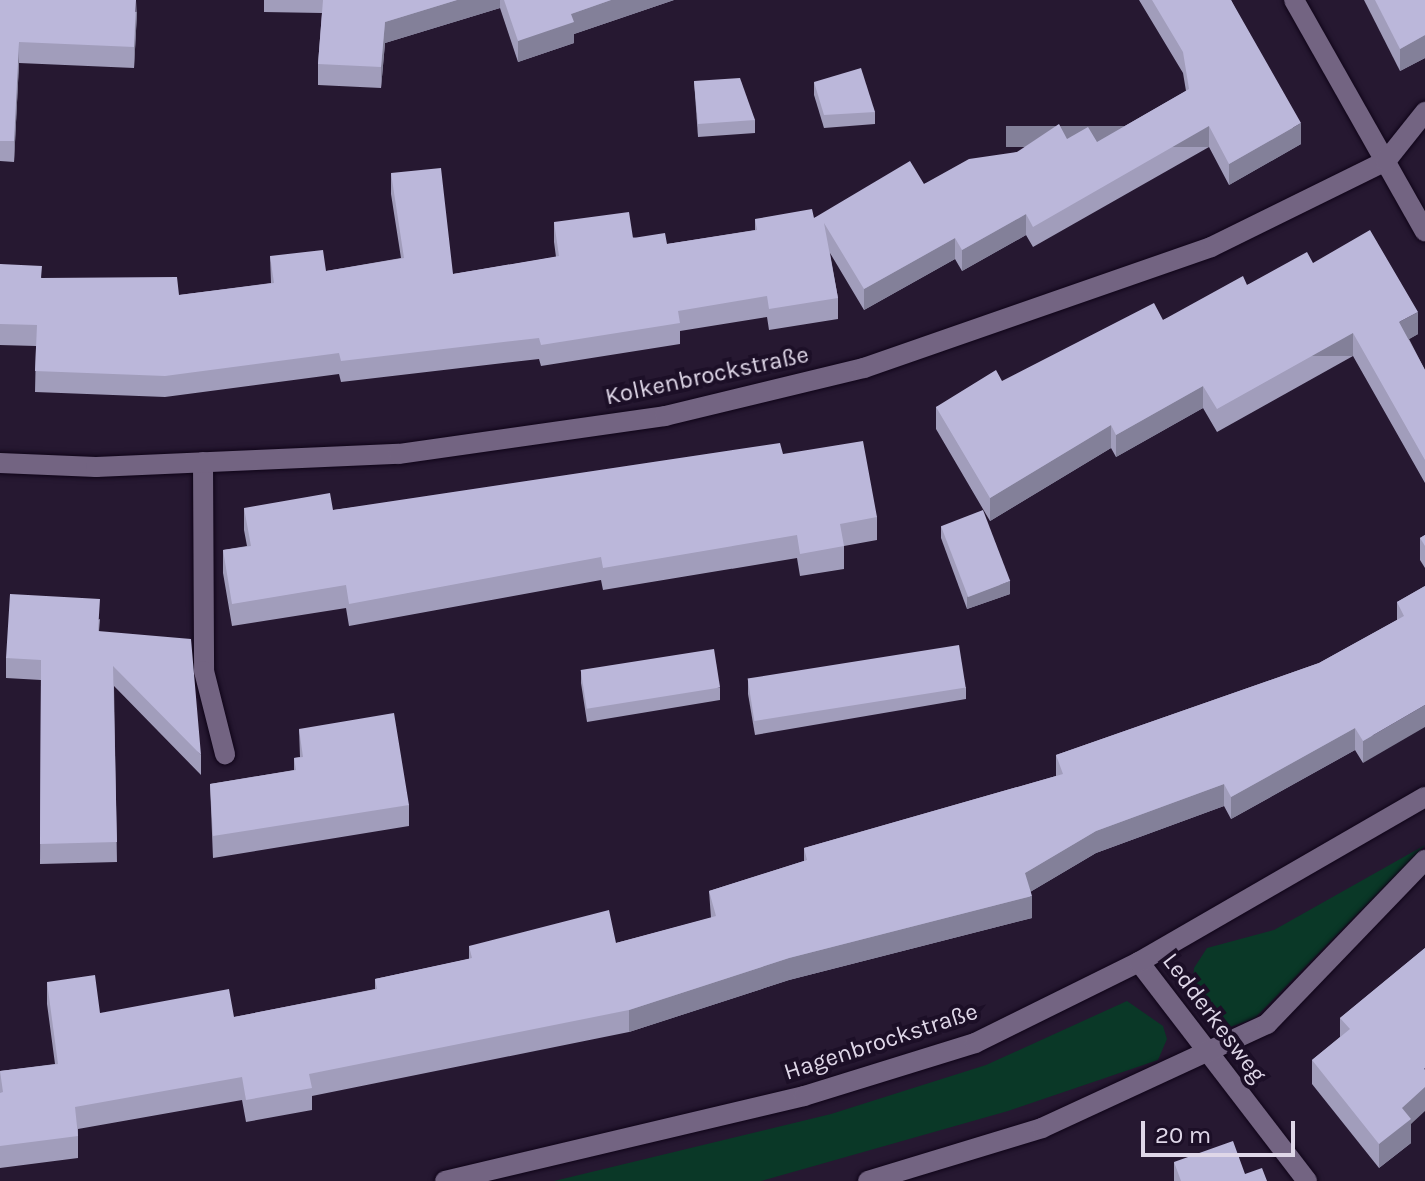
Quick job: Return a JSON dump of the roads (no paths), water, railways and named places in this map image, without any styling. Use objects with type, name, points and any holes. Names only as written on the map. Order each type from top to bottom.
[{"type":"street","points":[[1294,0],[1425,232]]},
{"type":"street","points":[[1386,161],[1425,112]]},
{"type":"street","name":"Kolkenbrockstraße","points":[[0,463],[203,462],[399,454],[665,416],[864,368],[1211,247],[1386,161]]},
{"type":"street","points":[[203,462],[204,671],[225,754]]},
{"type":"street","name":"Hagenbrockstraße","points":[[445,1181],[804,1096],[975,1043],[1139,962],[1425,797]]},
{"type":"street","points":[[868,1181],[1042,1128],[1208,1054],[1267,1024],[1425,860]]},
{"type":"street","name":"Ledderkesweg","points":[[1139,962],[1307,1181]]}]
